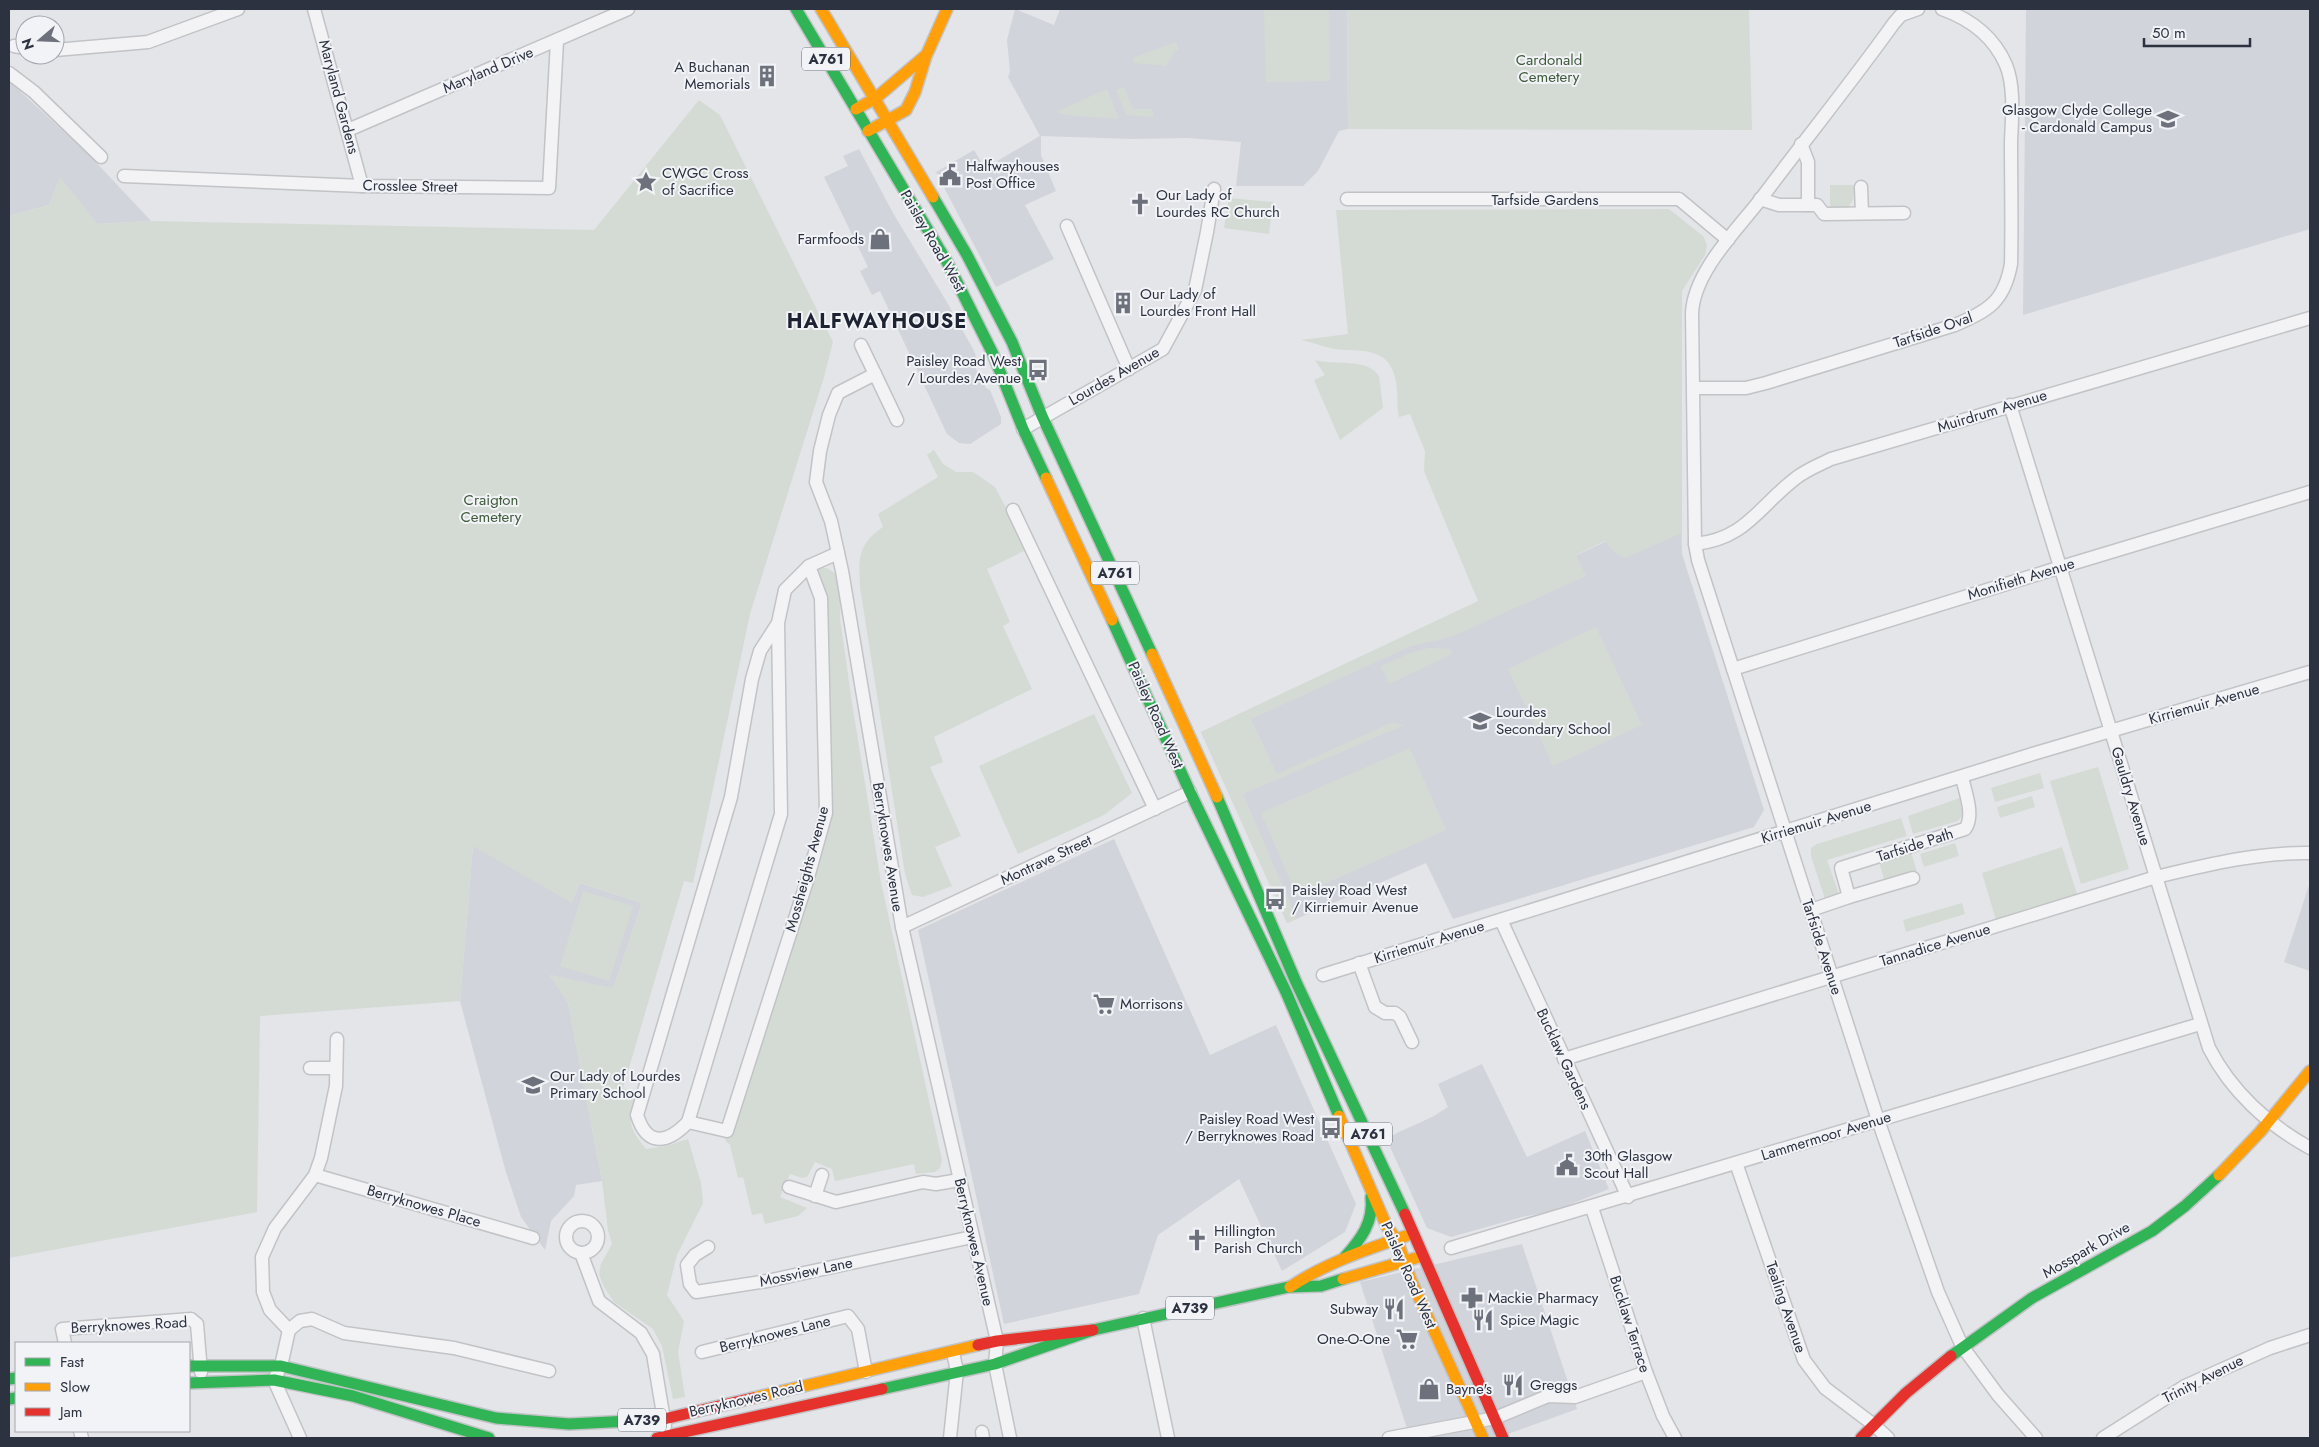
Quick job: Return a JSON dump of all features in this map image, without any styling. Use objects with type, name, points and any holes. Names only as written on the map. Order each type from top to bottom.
[{"type":"main road","name":"Paisley Road West","points":[[796,9],[947,262],[993,354],[1023,429],[1108,608],[1190,792],[1286,992],[1368,1186],[1387,1227],[1397,1240],[1404,1263],[1483,1438]]},
{"type":"main road","name":"Paisley Road West","points":[[821,9],[876,98],[990,298],[1012,342],[1042,416],[1210,781],[1292,972],[1424,1255],[1496,1418],[1503,1438]]},
{"type":"main road","points":[[868,131],[906,110],[915,92],[926,56],[947,9]]},
{"type":"main road","points":[[856,109],[876,98],[926,56]]},
{"type":"main road","points":[[1333,1061],[1333,1082],[1396,1222],[1397,1240],[1395,1256],[1382,1269]]},
{"type":"main road","name":"Mosspark Drive","points":[[1861,1438],[1910,1390],[1962,1346],[2019,1306],[2163,1223],[2221,1176],[2270,1123],[2310,1071]]},
{"type":"main road","points":[[1345,1257],[1367,1229],[1372,1204],[1368,1186]]},
{"type":"main road","name":"Berryknowes Road","points":[[1289,1287],[1313,1272],[1345,1257],[1414,1233]]},
{"type":"main road","name":"Berryknowes Road","points":[[662,1437],[996,1364],[1092,1330],[1289,1287],[1321,1286],[1404,1263],[1424,1255]]},
{"type":"main road","name":"Berryknowes Road","points":[[195,1366],[282,1366],[496,1418],[569,1424],[664,1418],[953,1353],[997,1341],[1092,1330]]},
{"type":"main road","name":"Berryknowes Road","points":[[195,1383],[274,1380],[353,1396],[490,1438]]},
{"type":"street","points":[[65,49],[148,42],[238,9]]},
{"type":"street","name":"Maryland Gardens","points":[[314,9],[362,186]]},
{"type":"street","name":"Maryland Drive","points":[[348,130],[628,9]]},
{"type":"street","points":[[1695,544],[1693,300],[1703,276],[1728,240],[1894,23],[1901,15],[1918,9]]},
{"type":"street","name":"Tarfside Oval","points":[[1694,388],[1746,388],[1766,383],[1955,325],[1978,315],[1994,304],[2002,294],[2009,273],[2011,244],[2012,108],[2007,68],[2001,55],[1990,40],[1972,22],[1942,9]]},
{"type":"street","name":"Crosslee Street","points":[[124,176],[362,186],[549,188],[557,41]]},
{"type":"street","points":[[9,73],[34,92],[101,157]]},
{"type":"street","points":[[1801,144],[1808,162],[1808,205]]},
{"type":"street","points":[[1861,187],[1862,213]]},
{"type":"street","name":"Lourdes Avenue","points":[[1023,429],[1042,416],[1087,394],[1163,349],[1195,290],[1214,190]]},
{"type":"street","name":"Tarfside Gardens","points":[[1347,199],[1678,199],[1728,240]]},
{"type":"street","points":[[1760,199],[1779,205],[1817,205],[1824,214],[1904,213]]},
{"type":"street","points":[[1067,226],[1129,369]]},
{"type":"street","name":"Muirdrum Avenue","points":[[1695,544],[1725,538],[1740,529],[1797,477],[1830,459],[2310,318]]},
{"type":"street","points":[[861,345],[897,420]]},
{"type":"street","name":"Berryknowes Avenue","points":[[875,374],[838,393],[829,415],[820,452],[816,482],[831,521],[838,553],[859,661],[902,927],[997,1341],[996,1364],[1010,1438]]},
{"type":"street","name":"Gauldry Avenue","points":[[2010,405],[2200,1024],[2209,1048],[2223,1074],[2270,1123],[2310,1148]]},
{"type":"street","name":"Monifieth Avenue","points":[[1733,669],[2310,492]]},
{"type":"street","points":[[1013,510],[1155,809]]},
{"type":"street","name":"Tarfside Avenue","points":[[1695,544],[1698,560],[1831,976],[1878,1120],[1938,1292],[1962,1346],[1998,1396],[2036,1438]]},
{"type":"street","points":[[778,623],[760,651],[752,679],[731,797],[637,1114],[641,1127],[646,1134],[654,1139],[675,1135],[688,1122],[781,814],[778,623],[786,590],[809,566],[838,553]]},
{"type":"street","name":"Mossheights Avenue","points":[[688,1122],[727,1131],[807,881],[826,813],[821,598],[809,566]]},
{"type":"street","name":"Kirriemuir Avenue","points":[[1323,975],[1784,831],[2310,672]]},
{"type":"street","name":"Tarfside Path","points":[[1849,897],[1841,868],[1965,829],[1970,823],[1970,813],[1962,777]]},
{"type":"street","name":"Montrave Street","points":[[902,927],[1190,792]]},
{"type":"street","name":"Tannadice Avenue","points":[[1564,1059],[2156,877],[2207,864],[2263,856],[2310,853]]},
{"type":"street","name":"Tarfside Path","points":[[1811,910],[1913,878]]},
{"type":"street","name":"Bucklaw Gardens","points":[[1501,920],[1628,1197]]},
{"type":"street","points":[[1359,963],[1375,1007],[1385,1013],[1394,1013],[1400,1017],[1412,1042]]},
{"type":"street","name":"Lammermoor Avenue","points":[[1451,1248],[1592,1208],[2200,1024]]},
{"type":"street","points":[[1307,1043],[1321,1035]]},
{"type":"street","points":[[289,1330],[270,1310],[263,1292],[262,1257],[275,1228],[315,1174],[328,1128],[336,1086],[337,1039]]},
{"type":"street","points":[[310,1068],[336,1068]]},
{"type":"street","name":"Tealing Avenue","points":[[1736,1163],[1804,1360],[1825,1388],[1888,1438]]},
{"type":"street","name":"Berryknowes Place","points":[[315,1174],[533,1238]]},
{"type":"street","points":[[815,1196],[822,1175]]},
{"type":"street","points":[[789,1187],[836,1202],[923,1182],[936,1184],[959,1180]]},
{"type":"street","name":"Bucklaw Terrace","points":[[1592,1208],[1646,1372],[1663,1416],[1675,1438]]},
{"type":"street","name":"Mossview Lane","points":[[708,1246],[695,1255],[687,1265],[690,1284],[696,1292],[767,1281],[972,1237]]},
{"type":"street","points":[[582,1253],[598,1300],[641,1333],[653,1354],[664,1418],[662,1437]]},
{"type":"street","name":"Berryknowes Lane","points":[[702,1352],[848,1316],[858,1329],[866,1372]]},
{"type":"street","points":[[1143,1318],[1168,1438]]},
{"type":"street","name":"Berryknowes Road","points":[[64,1342],[62,1329],[191,1319],[197,1324],[195,1383]]},
{"type":"street","points":[[300,1438],[274,1380],[282,1366],[289,1330],[300,1321],[312,1319],[344,1334],[454,1348],[549,1371]]},
{"type":"street","name":"Trinity Avenue","points":[[2103,1438],[2185,1386],[2270,1348],[2310,1335]]},
{"type":"street","points":[[950,1438],[957,1371],[953,1353]]},
{"type":"street","points":[[1389,1438],[1496,1418],[1557,1396],[1575,1397],[1646,1372]]},
{"type":"shaded area","points":[[1015,9],[1054,25],[1060,9],[1347,9],[1348,129],[1339,131],[1318,171],[1303,186],[1236,186],[1241,142],[1187,138],[1132,139],[1041,136],[1041,155],[1056,191],[1025,205],[1054,259],[996,287],[936,172],[974,150],[985,168],[1040,136],[1008,77],[1010,71],[1007,40]]},
{"type":"shaded area","name":"Glasgow Clyde College - Cardonald Campus","points":[[2026,9],[2310,9],[2310,229],[2023,315]]},
{"type":"shaded area","points":[[9,81],[90,156],[151,221],[97,224],[60,178],[49,205],[9,216]]},
{"type":"shaded area","points":[[859,149],[893,213],[973,349],[978,361],[975,367],[986,388],[990,390],[1001,417],[1001,424],[970,444],[959,443],[947,434],[880,291],[872,295],[860,271],[868,267],[824,177],[848,166],[843,156]]},
{"type":"shaded area","name":"Lourdes Secondary School","points":[[1681,506],[1682,554],[1764,810],[1754,827],[1453,919],[1426,863],[1287,923],[1201,732]]},
{"type":"shaded area","points":[[1114,839],[1210,1055],[1276,1025],[1356,1204],[1345,1232],[1282,1271],[1239,1179],[1158,1235],[1139,1294],[1004,1324],[918,930]]},
{"type":"shaded area","name":"Our Lady of Lourdes Primary School","points":[[473,845],[572,902],[580,883],[642,903],[613,989],[550,975],[568,1002],[602,1181],[576,1185],[574,1196],[551,1221],[545,1250],[521,1217],[505,1169],[460,1001]]},
{"type":"shaded area","points":[[2310,882],[2310,971],[2284,962]]},
{"type":"shaded area","points":[[1482,1064],[1527,1157],[1585,1131],[1609,1189],[1553,1211],[1522,1217],[1451,1237],[1427,1228],[1386,1138],[1432,1117],[1448,1107],[1438,1084]]},
{"type":"shaded area","points":[[1522,1244],[1577,1409],[1497,1438],[1410,1438],[1360,1282]]},
{"type":"green space","points":[[1264,9],[1329,9],[1330,81],[1266,82]]},
{"type":"green space","name":"Cardonald Cemetery","points":[[1347,9],[1749,9],[1752,130],[1348,129]]},
{"type":"green space","points":[[1176,42],[1179,50],[1175,51],[1166,66],[1135,63],[1133,58]]},
{"type":"green space","points":[[1124,87],[1133,109],[1152,109],[1154,117],[1126,115],[1116,90]]},
{"type":"green space","points":[[1107,89],[1119,119],[1066,115],[1056,112]]},
{"type":"green space","name":"Craigton Cemetery","points":[[699,100],[720,115],[833,342],[824,377],[750,614],[693,883],[684,881],[623,1088],[635,1093],[631,1123],[635,1134],[646,1149],[666,1146],[688,1139],[701,1183],[703,1203],[677,1255],[667,1295],[684,1321],[678,1352],[685,1397],[673,1399],[662,1346],[653,1329],[614,1302],[604,1287],[599,1274],[601,1264],[612,1244],[608,1230],[602,1181],[568,1002],[550,975],[613,988],[642,903],[580,883],[572,903],[473,846],[460,1001],[260,1016],[257,1212],[9,1258],[9,216],[49,205],[60,177],[98,224],[151,221],[594,230]]},
{"type":"green space","points":[[1830,185],[1855,185],[1853,200],[1848,208],[1830,207]]},
{"type":"green space","points":[[1229,198],[1273,202],[1269,234],[1224,228]]},
{"type":"green space","points":[[1669,209],[1703,236],[1707,245],[1705,255],[1682,291],[1682,533],[1625,558],[1615,553],[1605,541],[1576,555],[1586,576],[1451,637],[1411,646],[1251,719],[1277,774],[1391,723],[1404,725],[1243,794],[1297,919],[1287,923],[1201,732],[1478,601],[1424,471],[1425,451],[1410,414],[1399,417],[1396,385],[1390,365],[1378,355],[1370,352],[1335,349],[1301,340],[1348,334],[1336,210]]},
{"type":"green space","points":[[1315,360],[1359,364],[1373,370],[1379,376],[1383,408],[1340,440],[1314,380],[1325,375]]},
{"type":"green space","points":[[934,450],[943,464],[956,472],[973,472],[995,487],[1028,549],[987,569],[1010,622],[1003,626],[1032,689],[934,737],[943,762],[930,767],[961,836],[935,847],[952,886],[923,897],[912,895],[905,874],[860,587],[860,560],[861,553],[868,540],[883,527],[878,514],[938,477],[927,455]]},
{"type":"green space","points":[[818,568],[827,568],[836,574],[841,596],[840,618],[881,882],[942,1160],[940,1168],[935,1172],[916,1174],[914,1164],[835,1181],[832,1169],[815,1162],[807,1177],[802,1178],[790,1174],[780,1197],[807,1208],[798,1216],[765,1224],[762,1213],[752,1215],[743,1177],[738,1178],[723,1126],[816,836],[821,812],[817,599],[807,579],[816,574]]},
{"type":"green space","points":[[1596,627],[1642,725],[1553,766],[1508,669]]},
{"type":"green space","points":[[1429,648],[1450,649],[1452,654],[1389,684],[1381,666],[1413,652]]},
{"type":"green space","points":[[1094,714],[1132,793],[1104,815],[1018,854],[979,766]]},
{"type":"green space","points":[[1410,748],[1446,830],[1297,896],[1261,813]]},
{"type":"green space","points":[[2098,767],[2129,869],[2081,884],[2050,781]]},
{"type":"green space","points":[[2040,773],[2044,788],[1995,802],[1991,788]]},
{"type":"green space","points":[[2032,796],[2035,807],[2000,818],[1997,807]]},
{"type":"green space","points":[[1960,798],[1963,814],[1958,821],[1913,834],[1908,816]]},
{"type":"green space","points":[[1901,818],[1907,836],[1827,860],[1840,897],[1826,902],[1811,856],[1811,848],[1817,844]]},
{"type":"green space","points":[[1955,843],[1959,856],[1924,867],[1920,854]]},
{"type":"green space","points":[[2062,847],[2077,894],[1996,920],[1982,873]]},
{"type":"green space","points":[[1911,852],[1917,872],[1885,882],[1879,862]]},
{"type":"green space","points":[[583,891],[633,906],[609,981],[560,966]]},
{"type":"green space","points":[[1962,903],[1965,914],[1906,932],[1903,920]]},
{"type":"traffic: fast","points":[[796,9],[947,262],[993,354],[1023,429],[1046,478]]},
{"type":"traffic: fast","points":[[933,197],[967,255],[1012,342],[1042,416],[1152,654]]},
{"type":"traffic: fast","points":[[1112,620],[1190,792],[1286,992],[1339,1116]]},
{"type":"traffic: fast","points":[[1217,797],[1296,982],[1405,1214]]},
{"type":"traffic: fast","points":[[1951,1356],[2032,1298],[2152,1231],[2185,1206],[2219,1175]]},
{"type":"traffic: fast","points":[[1345,1257],[1365,1230],[1370,1214],[1371,1197]]},
{"type":"traffic: fast","points":[[882,1389],[995,1364],[1093,1330],[1289,1287],[1321,1286],[1343,1279]]},
{"type":"traffic: fast","points":[[190,1366],[281,1366],[496,1418],[569,1424],[630,1421]]},
{"type":"traffic: fast","points":[[9,1379],[15,1378]]},
{"type":"traffic: fast","points":[[190,1383],[274,1380],[353,1396],[489,1438]]},
{"type":"traffic: fast","points":[[9,1399],[15,1398]]},
{"type":"traffic: slow","points":[[821,9],[933,197]]},
{"type":"traffic: slow","points":[[868,131],[906,110],[915,92],[926,56],[947,9]]},
{"type":"traffic: slow","points":[[856,109],[876,98],[925,56]]},
{"type":"traffic: slow","points":[[1046,478],[1112,620]]},
{"type":"traffic: slow","points":[[1152,654],[1217,797]]},
{"type":"traffic: slow","points":[[2219,1175],[2260,1132],[2310,1071]]},
{"type":"traffic: slow","points":[[1339,1116],[1387,1227],[1397,1240],[1411,1280],[1483,1438]]},
{"type":"traffic: slow","points":[[1290,1287],[1332,1264],[1406,1236]]},
{"type":"traffic: slow","points":[[1343,1279],[1416,1258]]},
{"type":"traffic: slow","points":[[753,1398],[978,1345]]},
{"type":"traffic: jam","points":[[1405,1214],[1503,1438]]},
{"type":"traffic: jam","points":[[978,1345],[997,1341],[1093,1330]]},
{"type":"traffic: jam","points":[[1861,1438],[1906,1393],[1951,1356]]},
{"type":"traffic: jam","points":[[657,1438],[882,1389]]},
{"type":"traffic: jam","points":[[630,1421],[664,1419],[753,1398]]},
{"type":"place","name":"A Buchanan Memorials","points":[[767,76]]},
{"type":"place","name":"Glasgow Clyde College - Cardonald Campus","points":[[2168,119]]},
{"type":"place","name":"Halfwayhouses Post Office","points":[[950,175]]},
{"type":"place","name":"CWGC Cross of Sacrifice","points":[[646,182]]},
{"type":"place","name":"Our Lady of Lourdes RC Church","points":[[1140,204]]},
{"type":"place","name":"Farmfoods","points":[[880,239]]},
{"type":"place","name":"Our Lady of Lourdes Front Hall","points":[[1123,303]]},
{"type":"place","name":"Paisley Road West / Lourdes Avenue","points":[[1038,370]]},
{"type":"place","name":"Lourdes Secondary School","points":[[1480,721]]},
{"type":"place","name":"Paisley Road West / Kirriemuir Avenue","points":[[1275,899]]},
{"type":"place","name":"Morrisons","points":[[1104,1004]]},
{"type":"place","name":"Our Lady of Lourdes Primary School","points":[[533,1085]]},
{"type":"place","name":"Paisley Road West / Berryknowes Road","points":[[1331,1128]]},
{"type":"place","name":"30th Glasgow Scout Hall","points":[[1567,1165]]},
{"type":"place","name":"Hillington Parish Church","points":[[1197,1240]]},
{"type":"place","name":"Mackie Pharmacy","points":[[1472,1298]]},
{"type":"place","name":"Subway","points":[[1394,1309]]},
{"type":"place","name":"Spice Magic","points":[[1483,1320]]},
{"type":"place","name":"One-O-One","points":[[1407,1339]]},
{"type":"place","name":"Greggs","points":[[1513,1385]]},
{"type":"place","name":"Bayne's","points":[[1429,1389]]},
{"type":"district","name":"HALFWAYHOUSE","points":[[877,321]]}]
